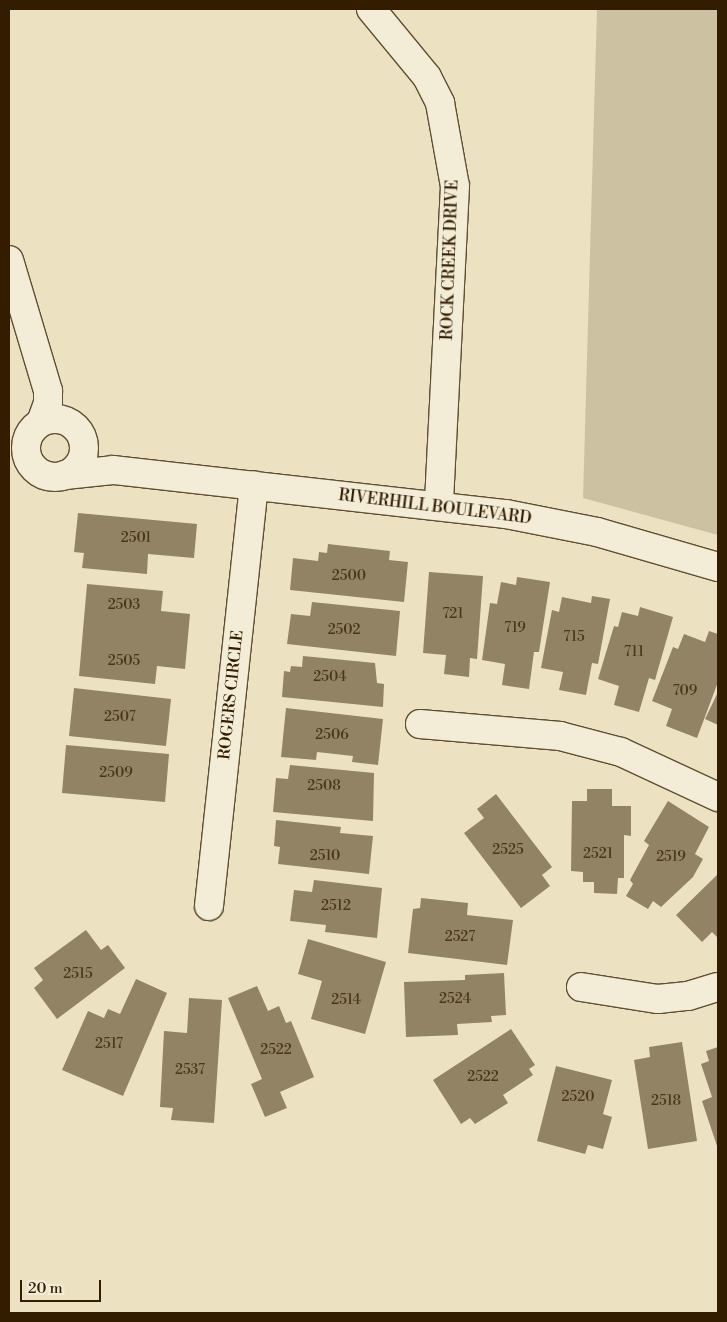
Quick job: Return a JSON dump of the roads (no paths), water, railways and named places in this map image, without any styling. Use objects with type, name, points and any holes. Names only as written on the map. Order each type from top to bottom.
[{"type":"street","name":"ROCK CREEK DRIVE","points":[[371,9],[427,77],[440,103],[454,176],[439,506]]},
{"type":"street","points":[[9,260],[48,390],[48,402],[27,432]]},
{"type":"street","points":[[38,357],[79,433],[84,455],[80,463],[65,475]]},
{"type":"street","name":"RIVERHILL BOULEVARD","points":[[146,473],[120,462],[60,419],[27,432],[26,445],[21,462],[46,475],[65,475],[89,470],[146,473],[506,514],[597,532],[718,567]]},
{"type":"street","name":"ROGERS CIRCLE","points":[[208,906],[254,485]]},
{"type":"street","points":[[420,724],[560,736],[621,752],[718,797]]},
{"type":"street","points":[[580,987],[658,998],[688,996],[718,987]]}]
